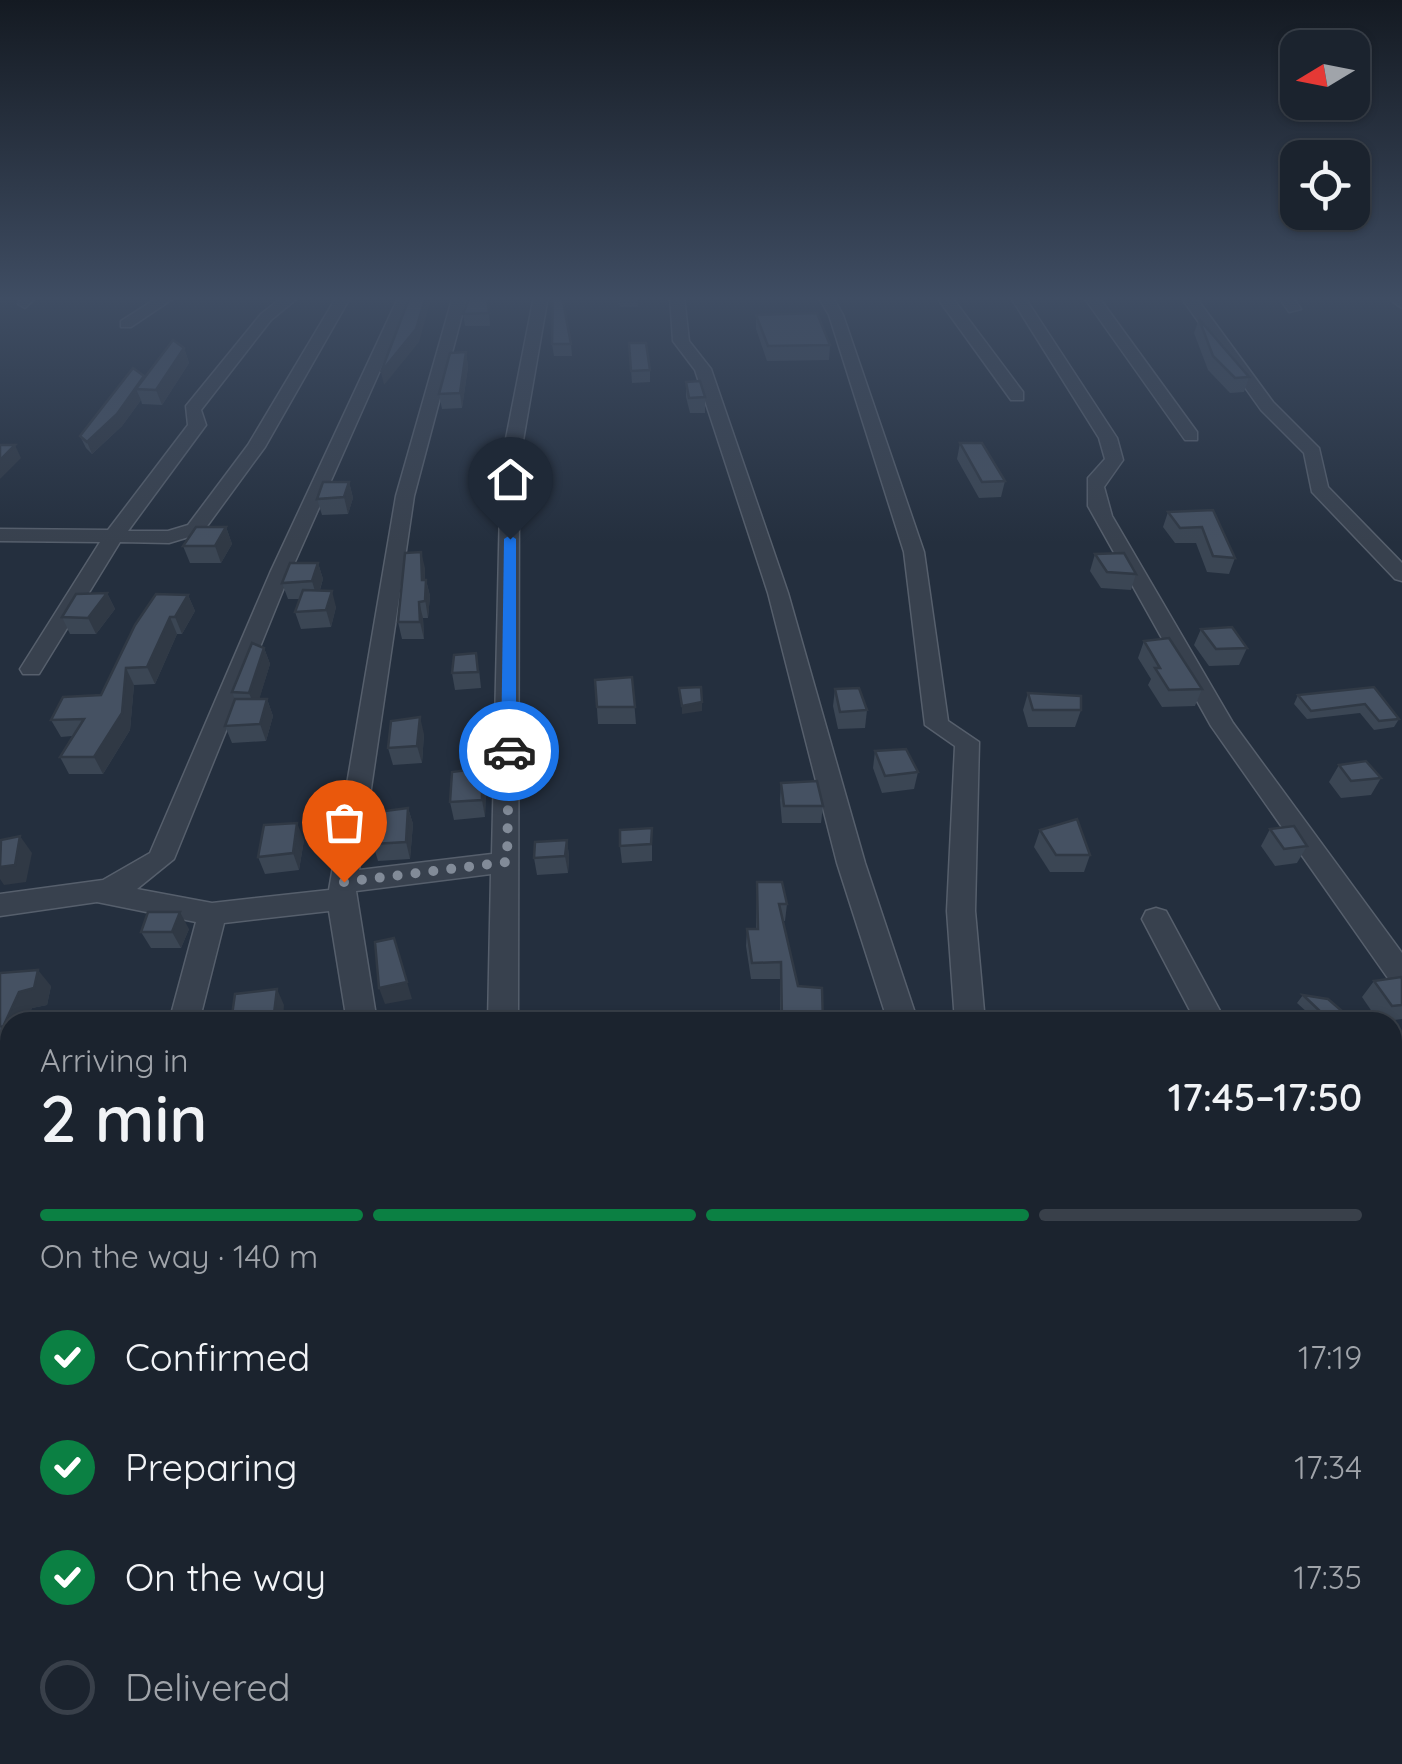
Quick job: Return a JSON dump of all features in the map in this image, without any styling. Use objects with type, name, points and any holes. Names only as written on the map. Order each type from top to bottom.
[{"type":"street","points":[[31,669],[113,537],[197,424],[192,410],[217,378]]},
{"type":"street","points":[[0,535],[169,537],[196,529],[256,448],[296,378]]},
{"type":"street","points":[[0,905],[95,892],[146,874],[161,859],[280,573],[369,378]]},
{"type":"street","points":[[361,1012],[343,890],[405,496],[437,378]]},
{"type":"street","points":[[503,1012],[510,464],[526,378]]},
{"type":"street","points":[[706,378],[778,592],[851,863],[900,1012]]},
{"type":"street","points":[[857,378],[914,552],[936,725],[967,742],[961,911],[969,1012]]},
{"type":"street","points":[[1005,378],[1018,396]]},
{"type":"street","points":[[1070,378],[1108,438],[1114,460],[1101,469],[1093,484],[1095,508],[1116,536],[1223,726],[1402,976]]},
{"type":"street","points":[[1149,378],[1191,436]]},
{"type":"street","points":[[1247,378],[1267,406],[1314,452],[1319,488],[1402,575]]},
{"type":"street","points":[[95,892],[212,914],[507,862]]},
{"type":"street","points":[[187,1012],[212,914]]},
{"type":"street","points":[[1156,919],[1206,1012]]},
{"type":"building","points":[[125,378],[142,378],[117,414],[87,442],[80,436]]},
{"type":"building","points":[[144,378],[164,378],[156,390],[136,389]]},
{"type":"building","points":[[443,378],[462,378],[460,393],[439,394]]},
{"type":"building","points":[[700,381],[705,397],[689,398],[686,382]]},
{"type":"building","points":[[960,443],[982,443],[1005,481],[982,482]]},
{"type":"building","points":[[0,445],[15,445],[0,460]]},
{"type":"building","points":[[323,482],[349,482],[344,497],[317,499]]},
{"type":"building","points":[[1213,510],[1235,558],[1213,556],[1202,527],[1180,528],[1168,512]]},
{"type":"building","points":[[196,527],[226,527],[215,546],[183,546]]},
{"type":"building","points":[[421,552],[422,580],[426,580],[425,601],[419,602],[420,622],[398,622],[405,553]]},
{"type":"building","points":[[1124,553],[1136,574],[1107,572],[1095,554]]},
{"type":"building","points":[[290,563],[318,563],[312,581],[282,583]]},
{"type":"building","points":[[303,590],[332,591],[326,610],[295,612]]},
{"type":"building","points":[[107,593],[88,618],[62,617],[76,594]]},
{"type":"building","points":[[156,594],[188,595],[175,617],[170,617],[147,667],[126,668],[122,713],[94,757],[60,757],[84,719],[51,720],[63,697],[101,695],[135,625]]},
{"type":"building","points":[[1232,627],[1247,648],[1216,649],[1201,629]]},
{"type":"building","points":[[1169,638],[1202,689],[1169,690],[1144,641]]},
{"type":"building","points":[[252,643],[264,648],[249,693],[232,692]]},
{"type":"building","points":[[476,653],[478,672],[452,673],[454,655]]},
{"type":"building","points":[[632,677],[635,707],[597,707],[595,680]]},
{"type":"building","points":[[701,687],[702,702],[682,706],[679,688]]},
{"type":"building","points":[[1374,687],[1399,719],[1379,721],[1365,704],[1311,711],[1298,695]]},
{"type":"building","points":[[859,688],[867,710],[840,712],[835,689]]},
{"type":"building","points":[[1028,693],[1081,696],[1081,710],[1033,710]]},
{"type":"building","points":[[235,699],[267,699],[260,724],[225,726]]},
{"type":"building","points":[[420,717],[417,746],[388,748],[391,721]]},
{"type":"building","points":[[906,749],[918,772],[885,776],[875,751]]},
{"type":"building","points":[[1366,761],[1381,778],[1351,781],[1339,765]]},
{"type":"building","points":[[482,768],[482,800],[450,802],[452,772]]},
{"type":"building","points":[[817,781],[823,806],[784,806],[781,783]]},
{"type":"building","points":[[408,808],[406,842],[373,844],[377,812]]},
{"type":"building","points":[[1077,819],[1090,855],[1056,855],[1040,830]]},
{"type":"building","points":[[297,823],[293,853],[258,857],[264,825]]},
{"type":"building","points":[[1294,826],[1307,846],[1284,849],[1270,829]]},
{"type":"building","points":[[652,828],[651,844],[620,846],[620,830]]},
{"type":"building","points":[[20,836],[15,865],[0,867],[1,840]]},
{"type":"building","points":[[567,840],[565,856],[534,858],[535,842]]},
{"type":"building","points":[[757,882],[782,882],[787,904],[779,904],[798,986],[822,988],[823,1012],[782,1012],[781,962],[752,963],[747,929],[758,929]]},
{"type":"building","points":[[148,912],[180,912],[172,932],[141,932]]},
{"type":"building","points":[[394,938],[407,982],[379,988],[375,942]]},
{"type":"building","points":[[38,970],[34,988],[19,992],[10,1012],[0,1012],[0,973]]},
{"type":"building","points":[[1401,977],[1402,1005],[1392,1006],[1374,981]]},
{"type":"building","points":[[277,989],[274,1012],[232,1012],[235,994]]},
{"type":"building","points":[[1303,995],[1328,999],[1343,1012],[1321,1012]]},
{"type":"way so far","points":[[344,882],[507,862],[509,751]]},
{"type":"route","points":[[509,751],[510,539]]}]
